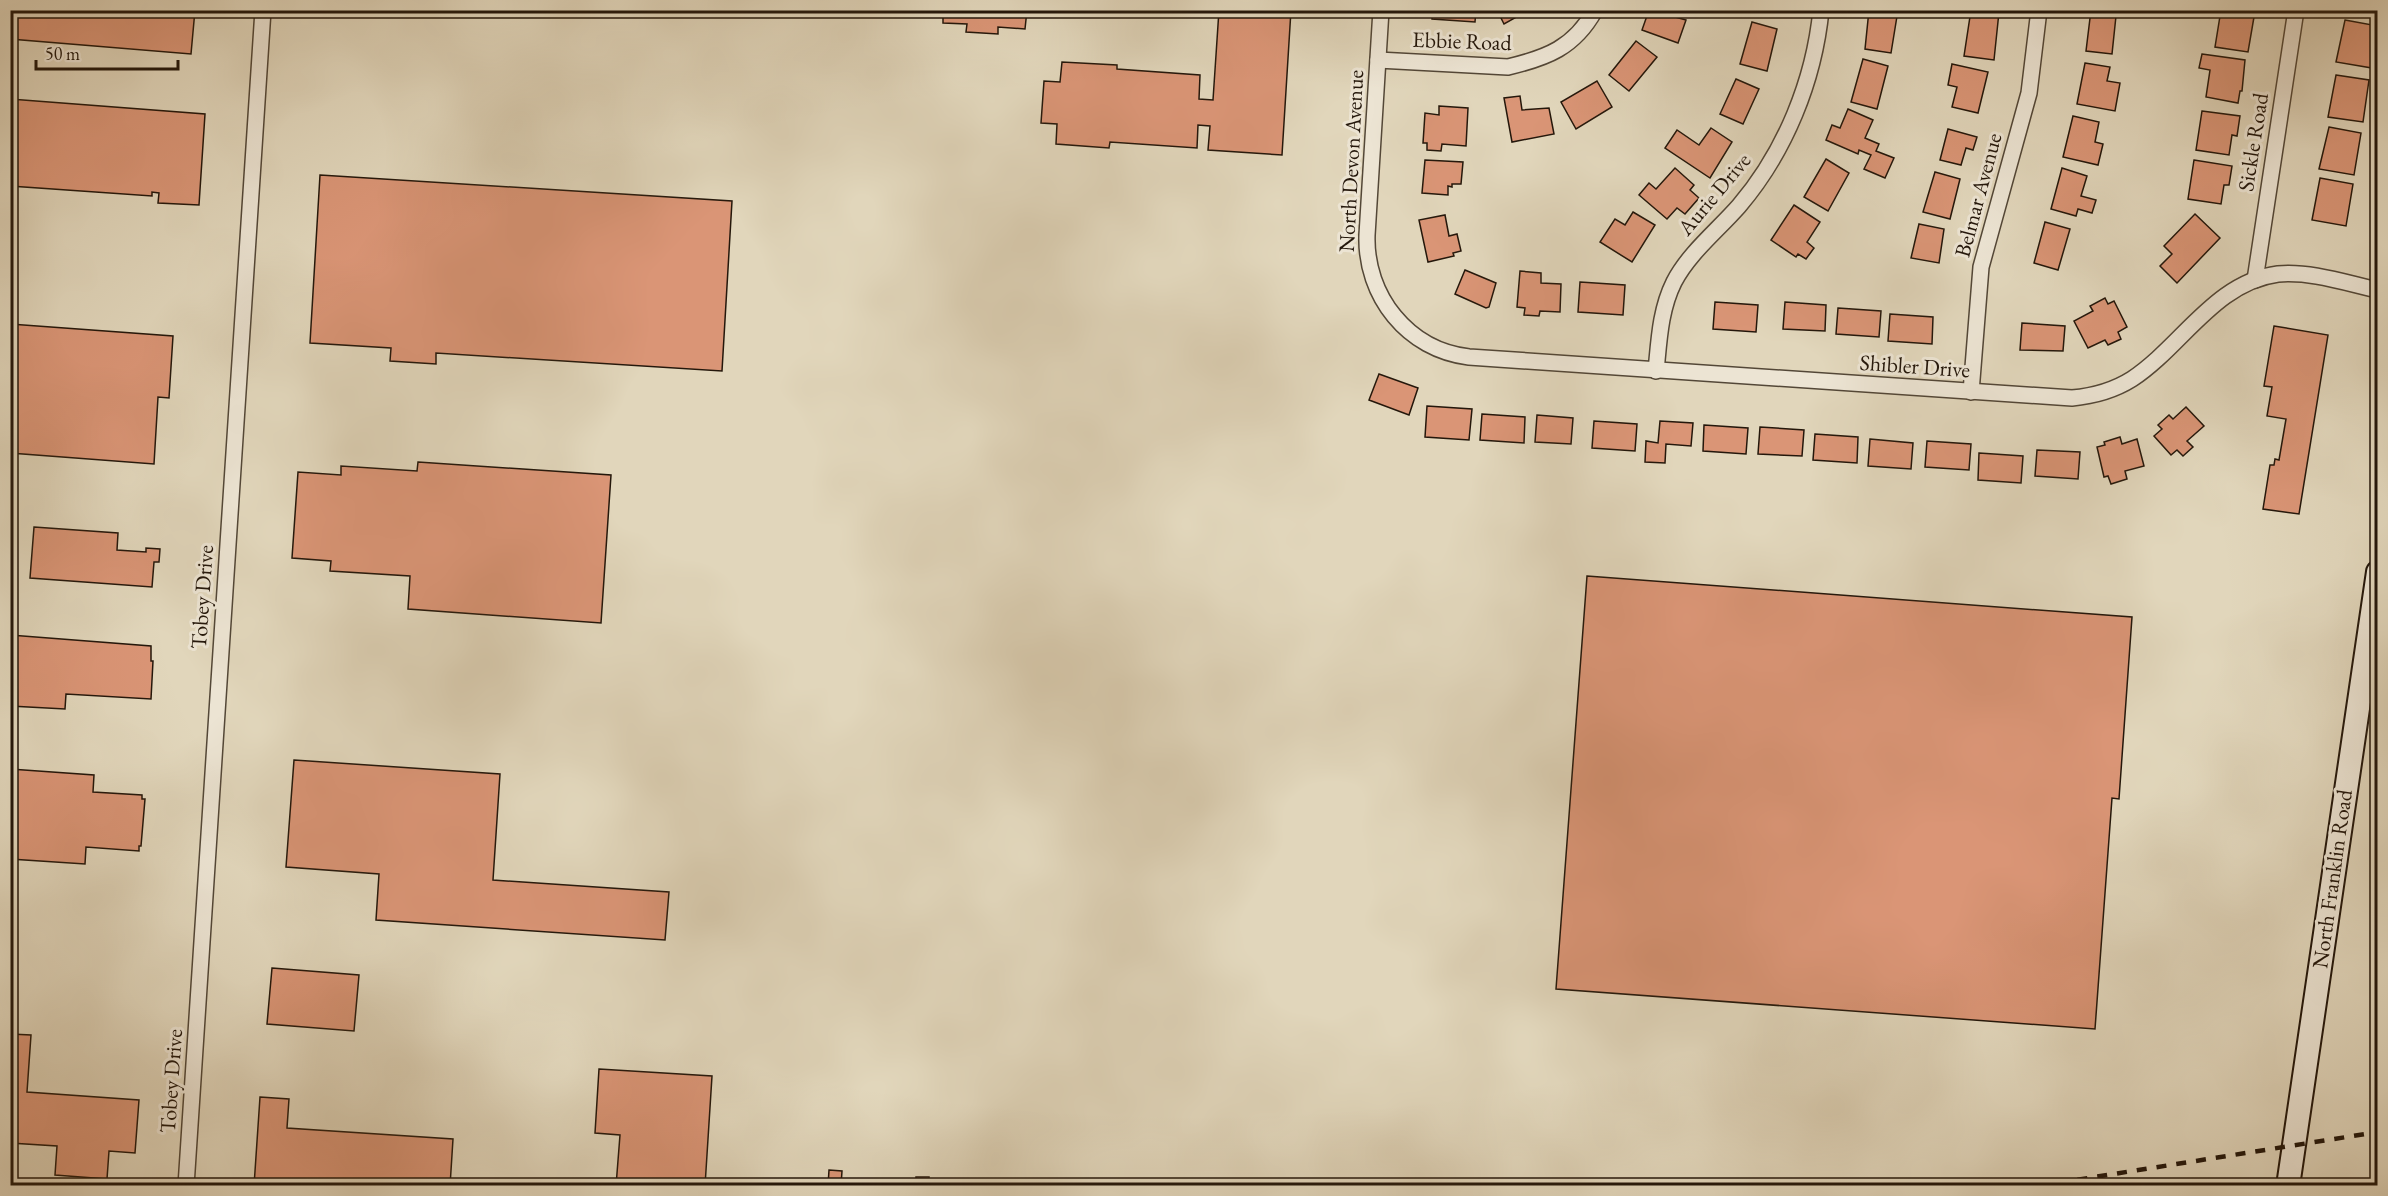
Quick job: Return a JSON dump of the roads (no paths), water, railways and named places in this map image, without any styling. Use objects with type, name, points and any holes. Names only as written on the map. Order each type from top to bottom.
[{"type":"main road","name":"North Franklin Road","points":[[2288,1185],[2378,572]]},
{"type":"street","name":"Tobey Drive","points":[[186,1185],[263,10]]},
{"type":"street","name":"North Devon Avenue","points":[[1381,10],[1367,235],[1369,261],[1376,287],[1388,310],[1413,335]]},
{"type":"street","name":"Ebbie Road","points":[[1378,60],[1508,67],[1525,65],[1550,54],[1572,39],[1585,26],[1594,10]]},
{"type":"street","name":"Aurie Drive","points":[[1656,371],[1661,323],[1671,288],[1684,265],[1749,194],[1786,133],[1808,74],[1821,10]]},
{"type":"street","name":"Belmar Avenue","points":[[1971,392],[1981,267],[2029,93],[2039,10]]},
{"type":"street","name":"Sickle Road","points":[[2255,280],[2296,10]]},
{"type":"street","name":"Shibler Drive","points":[[1413,335],[1444,352],[1461,356],[2060,398],[2087,396],[2113,389],[2137,376],[2230,292],[2255,280],[2293,274],[2378,290]]},
{"type":"railway","points":[[2038,1186],[2378,1132]]}]
